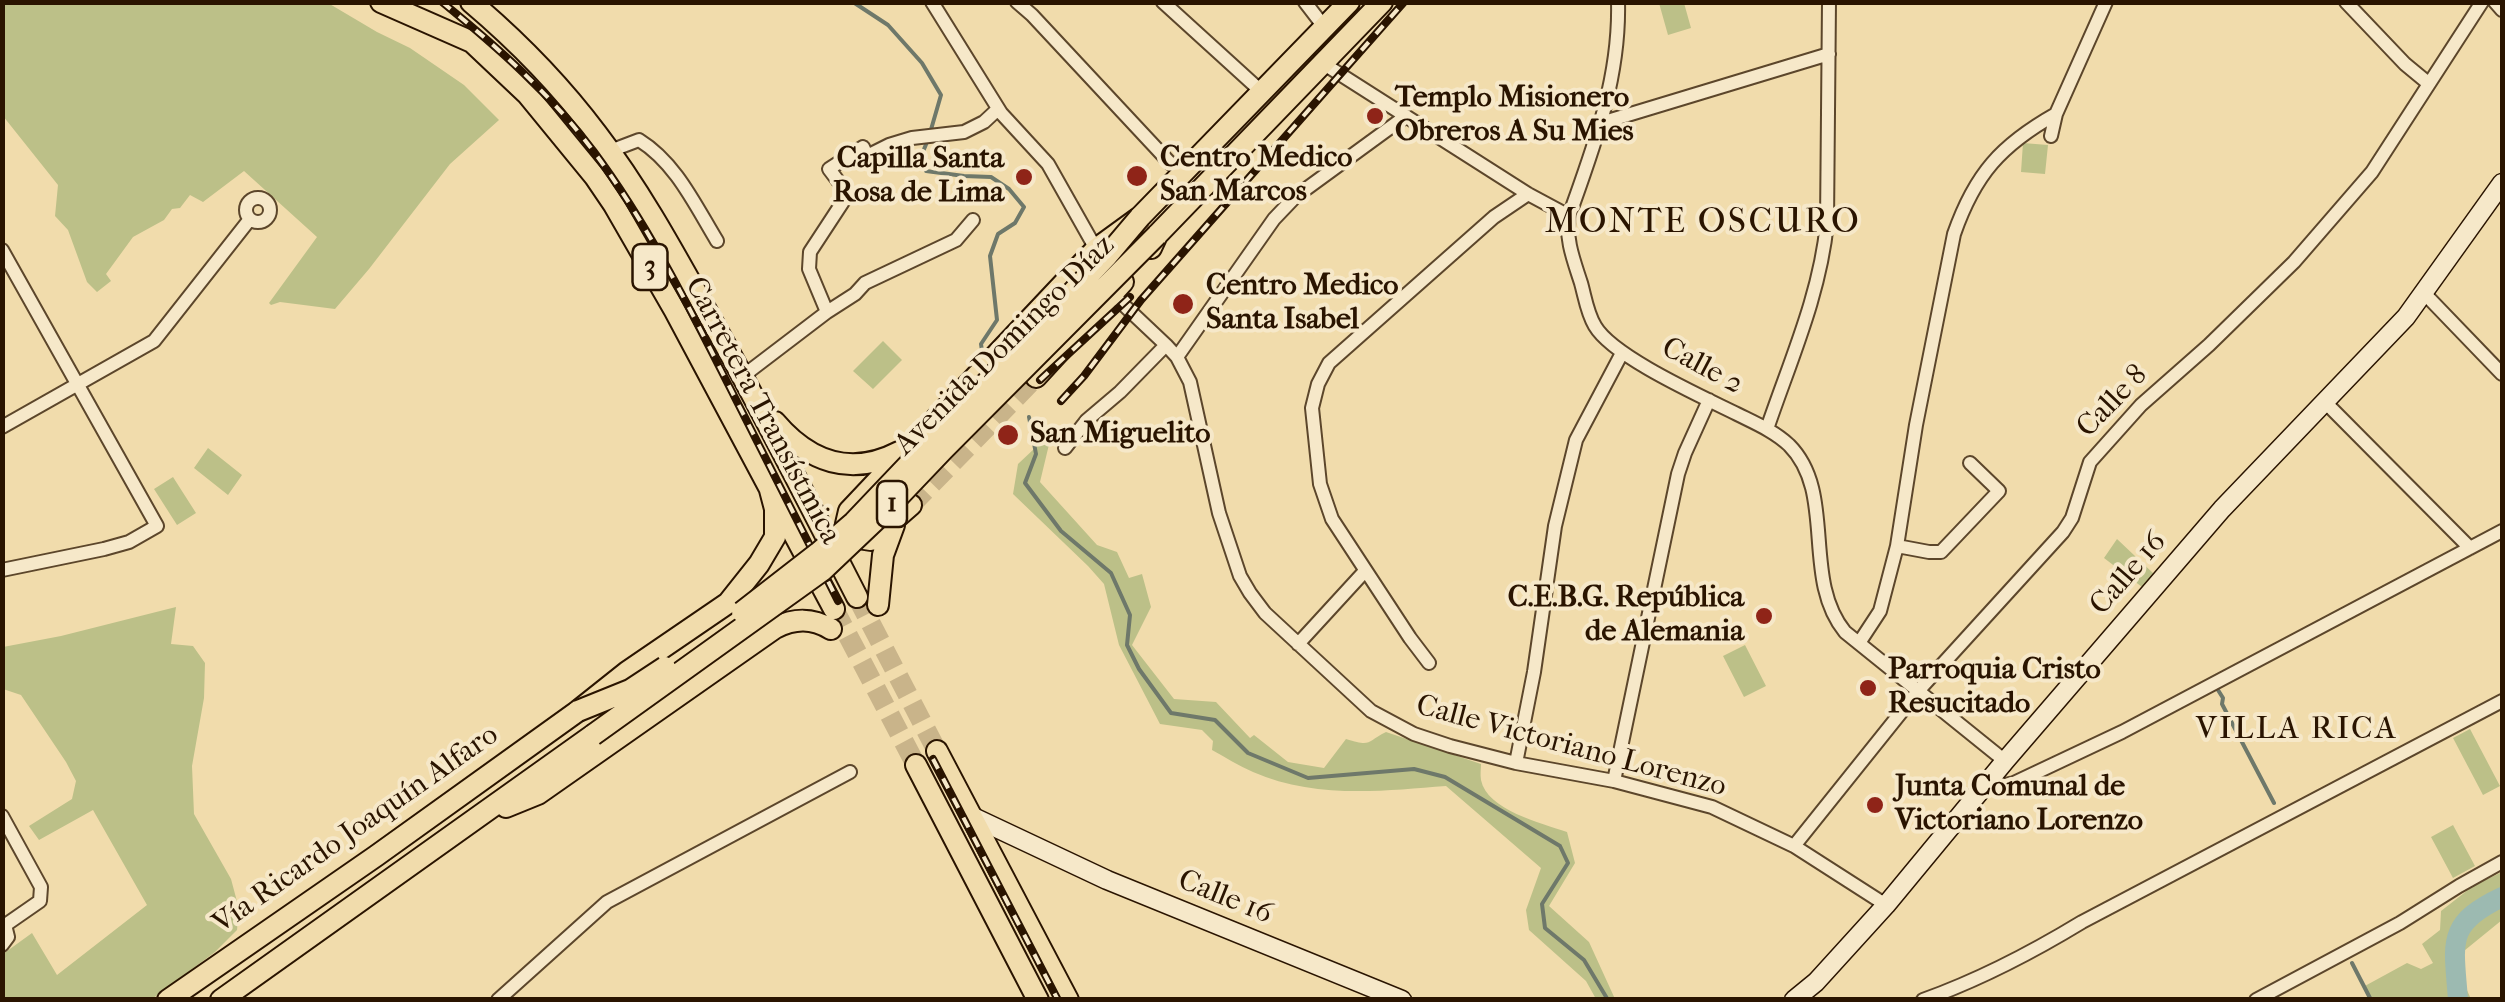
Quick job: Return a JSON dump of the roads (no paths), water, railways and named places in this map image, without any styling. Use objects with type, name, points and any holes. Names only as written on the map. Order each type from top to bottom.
[{"type":"main road","name":"Carretera Transístmica","points":[[380,2],[472,42],[528,94],[614,205],[770,490],[832,619],[794,620],[766,634]]},
{"type":"main road","points":[[406,2],[472,42]]},
{"type":"main road","name":"Carretera Transístmica","points":[[471,2],[548,77],[610,151],[673,250],[748,385],[857,597]]},
{"type":"main road","name":"Avenida Domingo Díaz","points":[[578,711],[646,681],[818,553],[891,484],[1107,256],[1140,216],[1348,2]]},
{"type":"main road","name":"Avenida Domingo Díaz","points":[[594,735],[823,570],[1382,2]]},
{"type":"main road","name":"Calle 16","points":[[1796,999],[1886,905],[2222,509],[2390,334],[2502,183]]},
{"type":"main road","points":[[912,506],[876,538],[866,540],[850,532],[846,519],[1096,250],[1140,216]]},
{"type":"main road","points":[[1036,376],[1140,264],[1157,234]]},
{"type":"main road","points":[[748,385],[780,428],[799,446],[832,462],[859,464],[880,460],[904,450],[925,432]]},
{"type":"main road","points":[[578,711],[626,672],[728,602],[775,537],[770,490]]},
{"type":"main road","points":[[878,606],[883,555],[895,521]]},
{"type":"main road","points":[[481,816],[538,794],[766,634],[770,625],[767,606],[750,597],[728,602]]},
{"type":"main road","name":"Vía Ricardo Joaquín Alfaro","points":[[168,1000],[578,711]]},
{"type":"main road","name":"Vía Ricardo Joaquín Alfaro","points":[[221,1000],[594,735]]},
{"type":"main road","points":[[937,751],[1068,1000]]},
{"type":"main road","points":[[916,765],[1038,1000]]},
{"type":"main road","name":"Calle 16","points":[[971,816],[1107,880],[1402,1000]]},
{"type":"main road","points":[[997,866],[1005,848],[1028,844]]},
{"type":"street","points":[[932,2],[998,110],[1048,164],[1096,250]]},
{"type":"street","points":[[1017,2],[1170,164]]},
{"type":"street","points":[[1163,2],[1263,93]]},
{"type":"street","points":[[1305,2],[1324,28]]},
{"type":"street","points":[[1324,64],[1569,216],[1602,124],[1617,48],[1618,2]]},
{"type":"street","points":[[1766,428],[1824,257],[1829,2]]},
{"type":"street","points":[[2051,136],[2056,114],[2106,2]]},
{"type":"street","points":[[2346,2],[2428,83]]},
{"type":"street","name":"Calle 8","points":[[1794,846],[1919,690],[2063,532],[2072,518],[2090,462],[2113,434],[2294,262],[2372,172],[2482,2]]},
{"type":"street","points":[[2495,2],[2502,10]]},
{"type":"street","points":[[1602,124],[1829,54]]},
{"type":"street","points":[[827,312],[810,269],[810,252],[848,194],[829,170],[863,146],[867,156],[922,136],[964,132],[998,110]]},
{"type":"street","points":[[1859,643],[1880,610],[1897,546],[1916,425],[1954,234],[1962,212],[1977,182],[2015,138],[2056,114]]},
{"type":"street","points":[[1177,357],[1274,219],[1295,197],[1406,116]]},
{"type":"street","points":[[610,151],[638,140],[648,146],[673,170],[717,241]]},
{"type":"street","points":[[1429,663],[1332,519],[1320,484],[1312,408],[1329,362],[1494,217],[1528,194]]},
{"type":"street","name":"Calle 2","points":[[1569,216],[1568,238],[1595,327],[1622,353],[1766,428],[1796,452],[1816,508],[1824,593],[1836,620],[1845,632],[2005,761]]},
{"type":"street","points":[[2,427],[154,342],[250,219]]},
{"type":"street","points":[[748,385],[827,312],[865,283],[956,240],[973,220]]},
{"type":"street","points":[[2,250],[157,526],[129,542],[104,550],[2,570]]},
{"type":"street","points":[[2424,293],[2502,374]]},
{"type":"street","name":"Calle Victoriano Lorenzo","points":[[1112,294],[1177,357],[1190,382],[1220,514],[1240,576],[1265,612],[1371,712],[1450,746],[1614,781],[1712,807],[1794,846],[1886,905]]},
{"type":"street","points":[[1065,448],[1087,420],[1166,345]]},
{"type":"street","points":[[1516,763],[1555,526],[1576,440],[1622,353]]},
{"type":"street","points":[[1614,781],[1678,474],[1708,400]]},
{"type":"street","points":[[2325,402],[2470,548]]},
{"type":"street","points":[[1897,546],[1941,552],[1999,492],[1970,463]]},
{"type":"street","points":[[1982,790],[2014,783],[2122,732],[2502,530]]},
{"type":"street","points":[[1298,644],[1365,572]]},
{"type":"street","points":[[1923,1000],[1963,986],[2036,950],[2502,700]]},
{"type":"street","points":[[498,1000],[607,902],[850,772]]},
{"type":"street","points":[[2,816],[41,887],[40,901],[3,926],[8,937],[2,946]]},
{"type":"street","points":[[2256,1000],[2400,924],[2502,862]]},
{"type":"waterway","points":[[853,2],[888,25],[922,63],[941,95],[930,133]]},
{"type":"waterway","points":[[927,142],[922,154],[926,171],[991,177],[1009,189],[1024,207],[1015,223],[998,234],[990,256],[997,320],[981,344],[983,358]]},
{"type":"waterway","points":[[1029,417],[1036,454],[1025,483],[1061,531],[1111,573],[1130,615],[1127,645],[1171,713],[1215,720],[1248,753],[1308,778],[1414,769],[1445,777],[1560,846],[1568,863],[1542,904],[1545,928],[1584,960],[1608,1000]]},
{"type":"waterway","points":[[2218,690],[2274,803]]},
{"type":"waterway","points":[[2458,1000],[2457,937],[2471,916],[2502,897]]},
{"type":"waterway","points":[[2352,963],[2371,1000]]},
{"type":"tunnel","points":[[911,505],[1036,377]]},
{"type":"tunnel","points":[[857,597],[937,751]]},
{"type":"tunnel","points":[[834,609],[916,765]]},
{"type":"railway","points":[[442,2],[542,91],[613,179],[679,290],[838,601]]},
{"type":"railway","points":[[1061,401],[1141,300],[1404,2]]},
{"type":"railway","points":[[1040,380],[1130,297]]},
{"type":"railway","points":[[933,759],[1058,1000]]},
{"type":"place","name":"Templo Misionero Obreros A Su Mies","points":[[1375,116]]},
{"type":"place","name":"Centro Medico San Marcos","points":[[1137,176]]},
{"type":"place","name":"Capilla Santa Rosa de Lima","points":[[1024,177]]},
{"type":"place","name":"Centro Medico Santa Isabel","points":[[1183,304]]},
{"type":"place","name":"San Miguelito","points":[[1008,435]]},
{"type":"place","name":"C.E.B.G. República de Alemania","points":[[1764,616]]},
{"type":"place","name":"Parroquia Cristo Resucitado","points":[[1868,688]]},
{"type":"place","name":"Junta Comunal de Victoriano Lorenzo","points":[[1875,805]]},
{"type":"district","name":"MONTE OSCURO","points":[[1703,223]]},
{"type":"district","name":"VILLA RICA","points":[[2297,730]]}]
